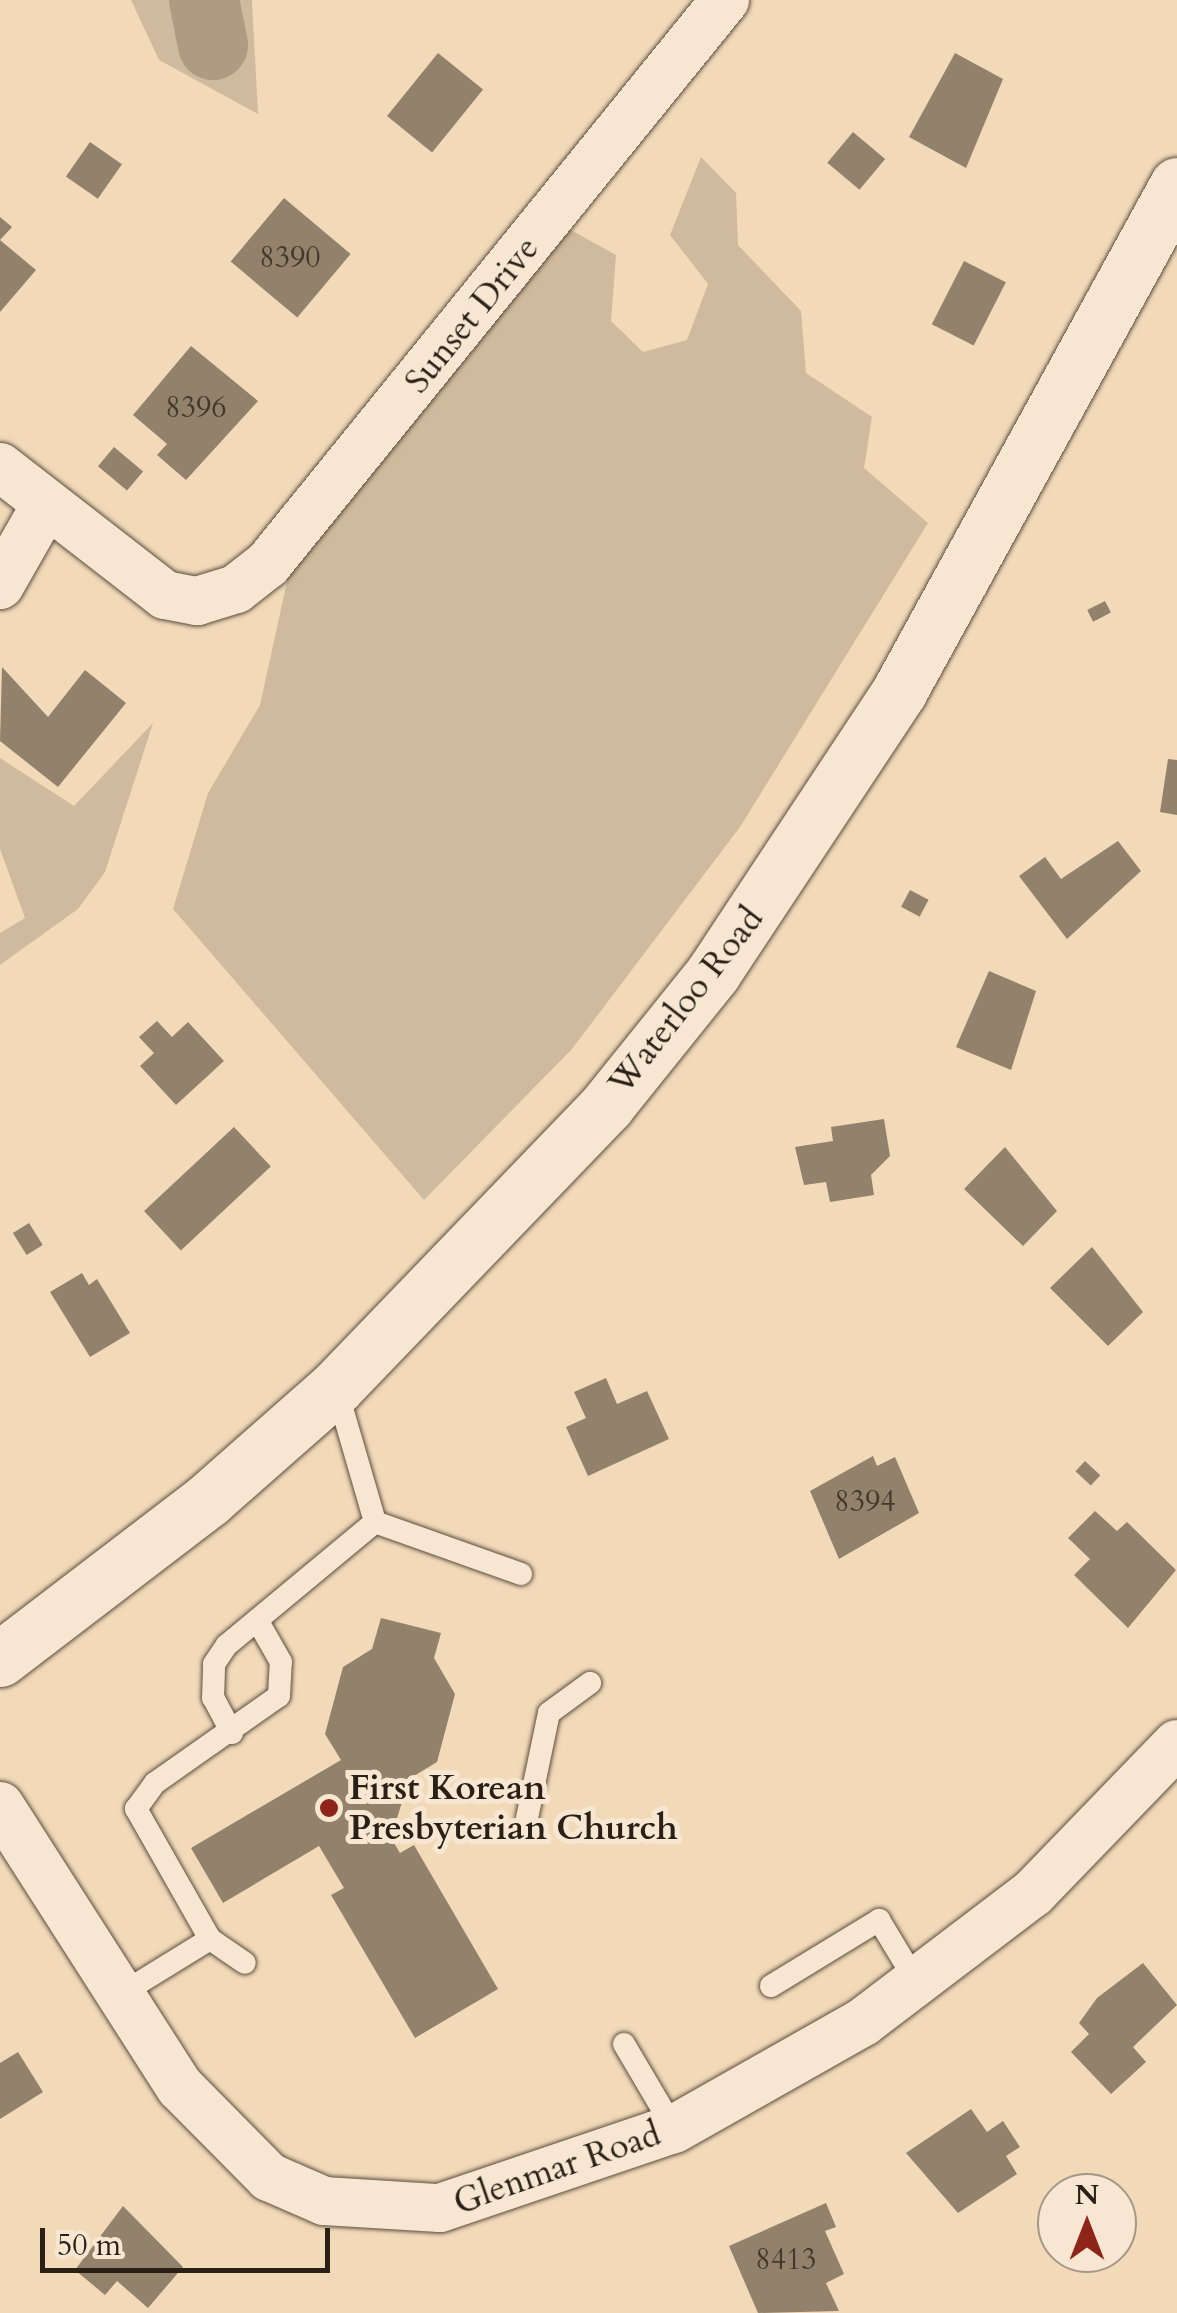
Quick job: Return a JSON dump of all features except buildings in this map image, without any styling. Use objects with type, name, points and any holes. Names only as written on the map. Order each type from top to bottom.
[{"type":"main road","name":"Waterloo Road","points":[[0,1659],[336,1387],[607,1105],[713,973],[900,690],[1177,186]]},
{"type":"street","name":"Sunset Drive","points":[[45,506],[134,578],[196,601],[236,589],[268,564],[725,0]]},
{"type":"street","points":[[0,467],[45,506],[0,585]]},
{"type":"street","name":"Glenmar Road","points":[[0,1806],[180,2087],[269,2178],[324,2200],[440,2208],[674,2128],[918,1984],[1034,1893],[1177,1744]]},
{"type":"lane","points":[[336,1387],[375,1522]]},
{"type":"lane","points":[[375,1522],[521,1574]]},
{"type":"lane","points":[[232,1733],[212,1698],[214,1664],[257,1620],[375,1522]]},
{"type":"lane","points":[[246,1963],[210,1939],[136,1809],[154,1783],[232,1733],[280,1696],[281,1662],[257,1620]]},
{"type":"lane","points":[[527,1818],[549,1713],[590,1683]]},
{"type":"lane","points":[[770,1986],[879,1920],[918,1984]]},
{"type":"lane","points":[[120,1994],[210,1939]]},
{"type":"lane","points":[[624,2044],[674,2128]]},
{"type":"shaded area","points":[[131,0],[252,0],[258,114],[159,60]]},
{"type":"shaded area","points":[[701,157],[736,193],[738,245],[801,311],[806,373],[872,417],[864,468],[928,523],[740,827],[572,1049],[424,1200],[173,909],[208,793],[260,705],[288,577],[569,229],[616,255],[611,321],[643,352],[687,340],[708,284],[670,235]]},
{"type":"shaded area","points":[[153,723],[105,872],[78,909],[0,965],[0,933],[25,918],[0,849],[0,758],[74,806]]},
{"type":"waterway","points":[[204,0],[213,45]]},
{"type":"place","name":"First Korean Presbyterian Church","points":[[329,1808]]}]
